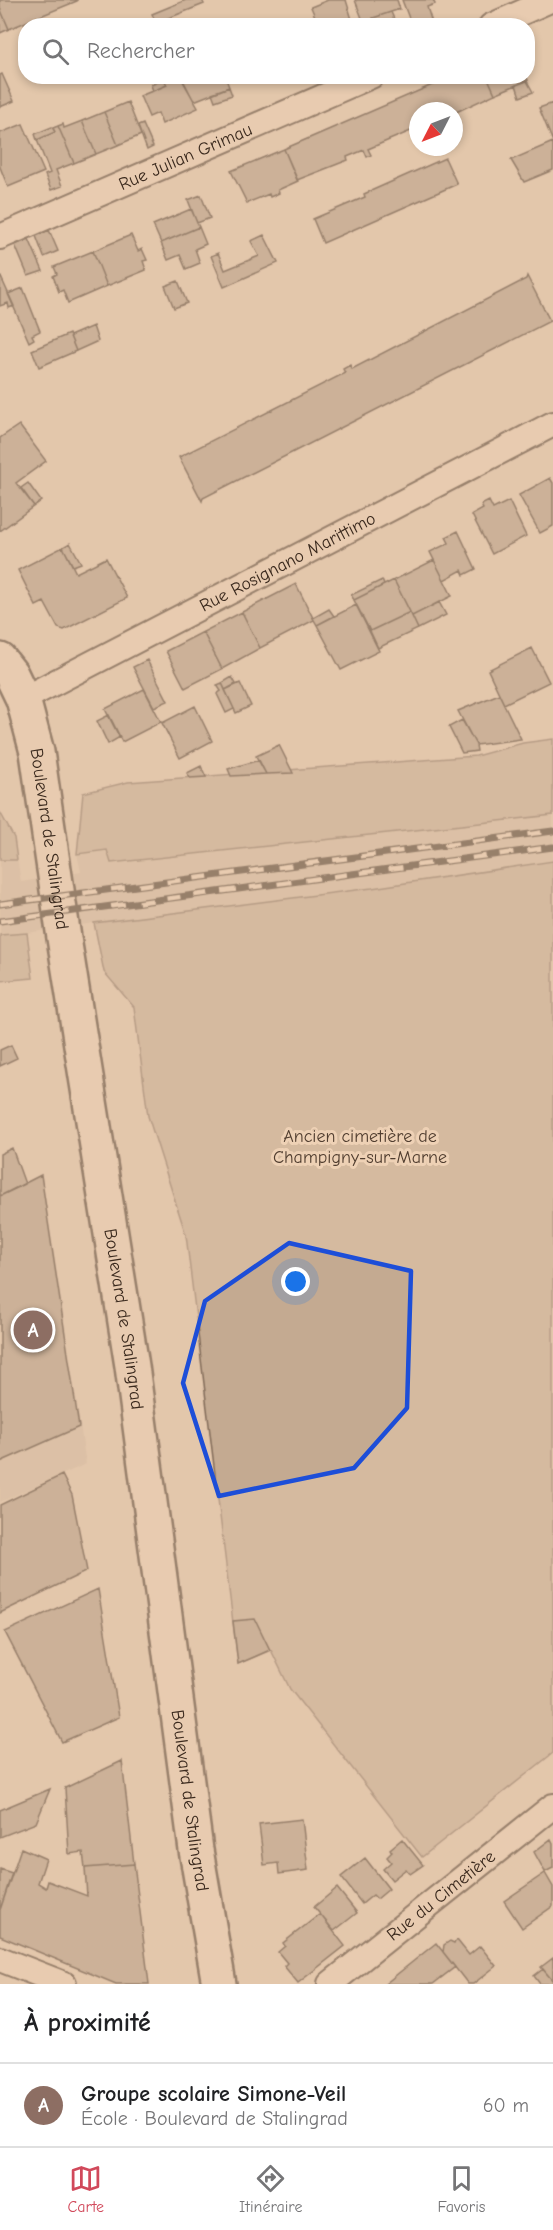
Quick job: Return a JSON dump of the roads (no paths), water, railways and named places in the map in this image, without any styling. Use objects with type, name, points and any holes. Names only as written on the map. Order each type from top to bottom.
[{"type":"main road","name":"Boulevard de Stalingrad","points":[[0,660],[11,674],[23,699],[36,752],[132,1366],[196,1850],[219,1984]]},
{"type":"street","points":[[509,18],[550,0]]},
{"type":"street","name":"Rue Julian Grimau","points":[[0,237],[353,84]]},
{"type":"street","name":"Rue Rosignano Marittimo","points":[[23,699],[553,424]]},
{"type":"street","name":"Rue du Cimetière","points":[[330,1984],[553,1806]]},
{"type":"street","points":[[0,1959],[64,1984]]},
{"type":"railway","points":[[0,904],[553,831]]},
{"type":"railway","points":[[0,921],[553,847]]},
{"type":"place","name":"Groupe scolaire Simone-Veil","points":[[33,1330]]},
{"type":"park label","name":"Ancien cimetière de Champigny-sur-Marne","points":[[360,1146]]}]
